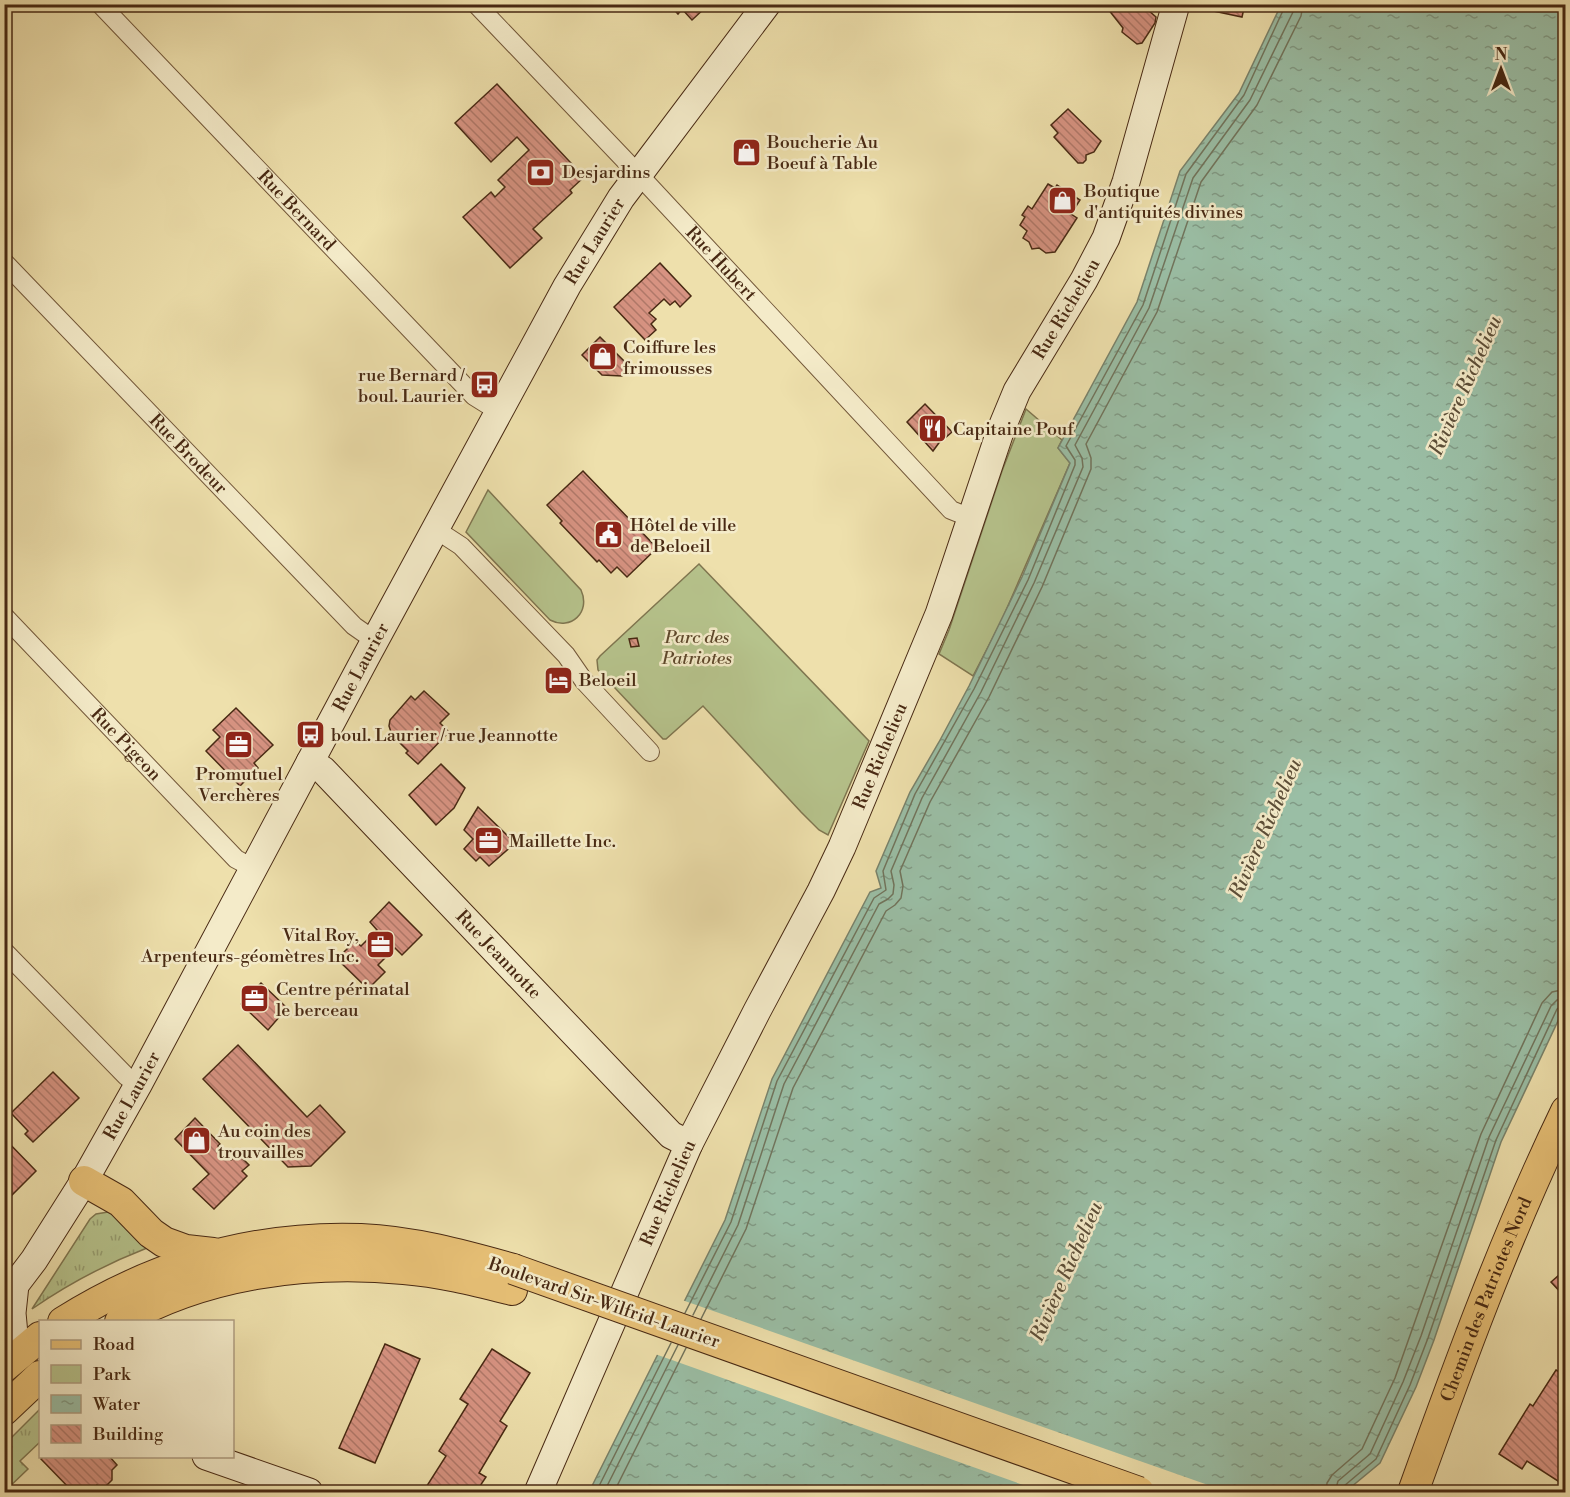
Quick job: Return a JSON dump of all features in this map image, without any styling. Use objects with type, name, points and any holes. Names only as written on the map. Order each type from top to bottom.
[{"type":"main road","name":"Chemin des Patriotes Nord","points":[[1413,1492],[1508,1239],[1538,1167],[1566,1111]]},
{"type":"main road","points":[[84,1181],[121,1202],[151,1233],[164,1242],[186,1250],[216,1254]]},
{"type":"main road","name":"Boulevard Sir-Wilfrid-Laurier","points":[[66,1320],[126,1286],[180,1265],[216,1254],[255,1246],[301,1240],[361,1239],[443,1251],[1078,1492]]},
{"type":"main road","name":"Boulevard Sir-Wilfrid-Laurier","points":[[124,1320],[168,1299],[220,1281],[311,1267],[359,1266],[512,1279],[1139,1492]]},
{"type":"main road","points":[[10,1361],[39,1338]]},
{"type":"main road","points":[[21,1398],[39,1377]]},
{"type":"street","name":"Rue Bernard","points":[[100,4],[474,396],[498,411]]},
{"type":"street","name":"Rue Hubert","points":[[476,4],[639,175],[951,510],[971,518]]},
{"type":"street","name":"Rue Laurier","points":[[10,1361],[12,1313],[10,1279],[30,1265],[84,1181],[138,1085],[498,411],[573,276],[621,198],[767,4]]},
{"type":"street","name":"Rue Richelieu","points":[[538,1492],[689,1144],[842,847],[928,643],[1000,432],[1017,391],[1097,256],[1116,214],[1176,4]]},
{"type":"street","name":"Rue Brodeur","points":[[4,262],[354,626],[375,640]]},
{"type":"street","points":[[435,529],[455,541],[470,555],[566,655],[584,681],[650,752]]},
{"type":"street","name":"Rue Pigeon","points":[[4,616],[236,859],[253,867]]},
{"type":"street","name":"Rue Jeannotte","points":[[310,762],[323,770],[671,1135],[689,1144]]},
{"type":"street","points":[[4,951],[126,1076],[138,1085]]},
{"type":"street","points":[[141,1320],[168,1299]]},
{"type":"street","points":[[212,1458],[309,1492]]},
{"type":"green space","points":[[1026,409],[1062,440],[1058,448],[1070,463],[1001,622],[973,676],[939,654],[1002,471]]},
{"type":"green space","points":[[488,490],[581,590],[583,606],[581,612],[572,621],[558,623],[550,620],[466,532]]},
{"type":"green space","name":"Parc des Patriotes","points":[[699,564],[869,741],[828,835],[819,830],[801,812],[703,706],[666,739],[663,739],[598,670],[597,660],[600,656]]},
{"type":"green space","points":[[108,1212],[114,1214],[147,1248],[88,1275],[32,1309],[90,1219],[96,1214]]},
{"type":"green space","points":[[39,1410],[39,1443],[20,1461],[28,1469],[5,1491],[5,1444]]},
{"type":"water","name":"Rivière Richelieu","points":[[1281,5],[1565,5],[1565,1006],[1501,1142],[1416,1387],[1380,1463],[1345,1492],[589,1492],[725,1220],[772,1079],[870,892],[881,888],[876,871],[910,792],[969,686],[1022,577],[1070,463],[1058,448],[1137,302],[1180,171],[1239,93]]},
{"type":"pier","points":[[682,1300],[1228,1492],[1043,1492],[655,1354]]},
{"type":"building","points":[[669,4],[704,4],[706,7],[692,20],[682,9],[678,14]]},
{"type":"building","points":[[1104,4],[1141,4],[1156,17],[1155,23],[1142,43],[1137,44],[1122,32],[1123,28]]},
{"type":"building","points":[[1215,4],[1245,4],[1242,17],[1213,11]]},
{"type":"building","points":[[497,84],[584,177],[570,190],[572,193],[533,229],[542,238],[510,268],[463,217],[491,192],[495,197],[505,187],[498,180],[529,150],[517,137],[491,162],[455,123]]},
{"type":"building","points":[[1068,109],[1101,141],[1094,152],[1086,155],[1083,163],[1078,163],[1054,137],[1058,133],[1051,125]]},
{"type":"building","points":[[1048,184],[1055,188],[1057,185],[1080,200],[1071,214],[1077,218],[1055,252],[1046,253],[1039,248],[1032,249],[1029,242],[1023,238],[1027,231],[1020,225],[1025,217],[1022,215],[1028,206],[1032,209]]},
{"type":"building","points":[[660,263],[691,296],[680,307],[675,301],[670,305],[664,299],[649,313],[656,319],[651,324],[656,330],[645,340],[614,307]]},
{"type":"building","points":[[600,337],[631,368],[622,376],[602,375],[582,355]]},
{"type":"building","points":[[925,404],[952,432],[945,438],[944,436],[933,451],[907,422]]},
{"type":"building","name":"Hôtel de ville de Beloeil","points":[[583,471],[657,548],[627,577],[617,567],[611,573],[599,560],[597,562],[560,523],[562,521],[547,505]]},
{"type":"building","points":[[637,638],[639,646],[631,647],[629,639]]},
{"type":"building","points":[[424,691],[449,714],[440,723],[449,732],[418,764],[392,735],[389,726],[390,720],[411,696],[415,700]]},
{"type":"building","points":[[236,708],[273,745],[254,763],[258,768],[240,786],[206,751],[220,737],[213,730]]},
{"type":"building","points":[[441,764],[465,788],[454,808],[436,825],[409,795]]},
{"type":"building","points":[[478,807],[515,843],[489,866],[480,857],[476,861],[464,849],[473,839],[464,830]]},
{"type":"building","points":[[389,902],[422,935],[402,955],[395,948],[378,965],[385,972],[368,989],[337,959],[355,941],[361,946],[377,930],[370,922]]},
{"type":"building","points":[[261,983],[287,1008],[268,1030],[241,1004]]},
{"type":"building","points":[[238,1045],[307,1117],[320,1105],[345,1132],[311,1166],[288,1167],[203,1079]]},
{"type":"building","points":[[53,1072],[79,1098],[33,1142],[25,1134],[28,1131],[11,1113]]},
{"type":"building","points":[[195,1118],[220,1144],[218,1146],[231,1160],[238,1154],[249,1165],[242,1171],[247,1176],[214,1209],[193,1189],[209,1174],[175,1139]]},
{"type":"building","points":[[4,1138],[36,1171],[12,1195],[10,1192],[4,1197]]},
{"type":"building","points":[[1566,1269],[1566,1298],[1551,1282]]},
{"type":"building","points":[[385,1344],[420,1359],[375,1463],[339,1448]]},
{"type":"building","points":[[492,1349],[530,1373],[500,1421],[507,1426],[479,1473],[486,1477],[476,1492],[423,1492],[446,1456],[439,1451],[468,1404],[460,1399]]},
{"type":"building","points":[[1556,1370],[1566,1376],[1566,1450],[1563,1453],[1566,1455],[1566,1476],[1561,1483],[1527,1461],[1522,1469],[1499,1454],[1530,1404],[1533,1406]]},
{"type":"building","points":[[111,1458],[117,1465],[112,1470],[112,1480],[102,1490],[97,1485],[89,1492],[73,1492],[41,1459]]},
{"type":"place","name":"Boucherie Au Boeuf à Table","points":[[746,152]]},
{"type":"place","name":"Desjardins","points":[[541,172]]},
{"type":"place","name":"Boutique d'antiquités divines","points":[[1063,201]]},
{"type":"place","name":"Coiffure les frimousses","points":[[602,357]]},
{"type":"place","name":"rue Bernard / boul. Laurier","points":[[485,385]]},
{"type":"place","name":"Capitaine Pouf","points":[[932,429]]},
{"type":"place","name":"Hôtel de ville de Beloeil","points":[[609,535]]},
{"type":"place","name":"Beloeil","points":[[558,680]]},
{"type":"place","name":"boul. Laurier / rue Jeannotte","points":[[310,735]]},
{"type":"place","name":"Promutuel Verchères","points":[[239,745]]},
{"type":"place","name":"Maillette Inc.","points":[[488,841]]},
{"type":"place","name":"Vital Roy, Arpenteurs-géomètres Inc.","points":[[380,945]]},
{"type":"place","name":"Centre périnatal le berceau","points":[[255,999]]},
{"type":"place","name":"Au coin des trouvailles","points":[[197,1141]]}]
